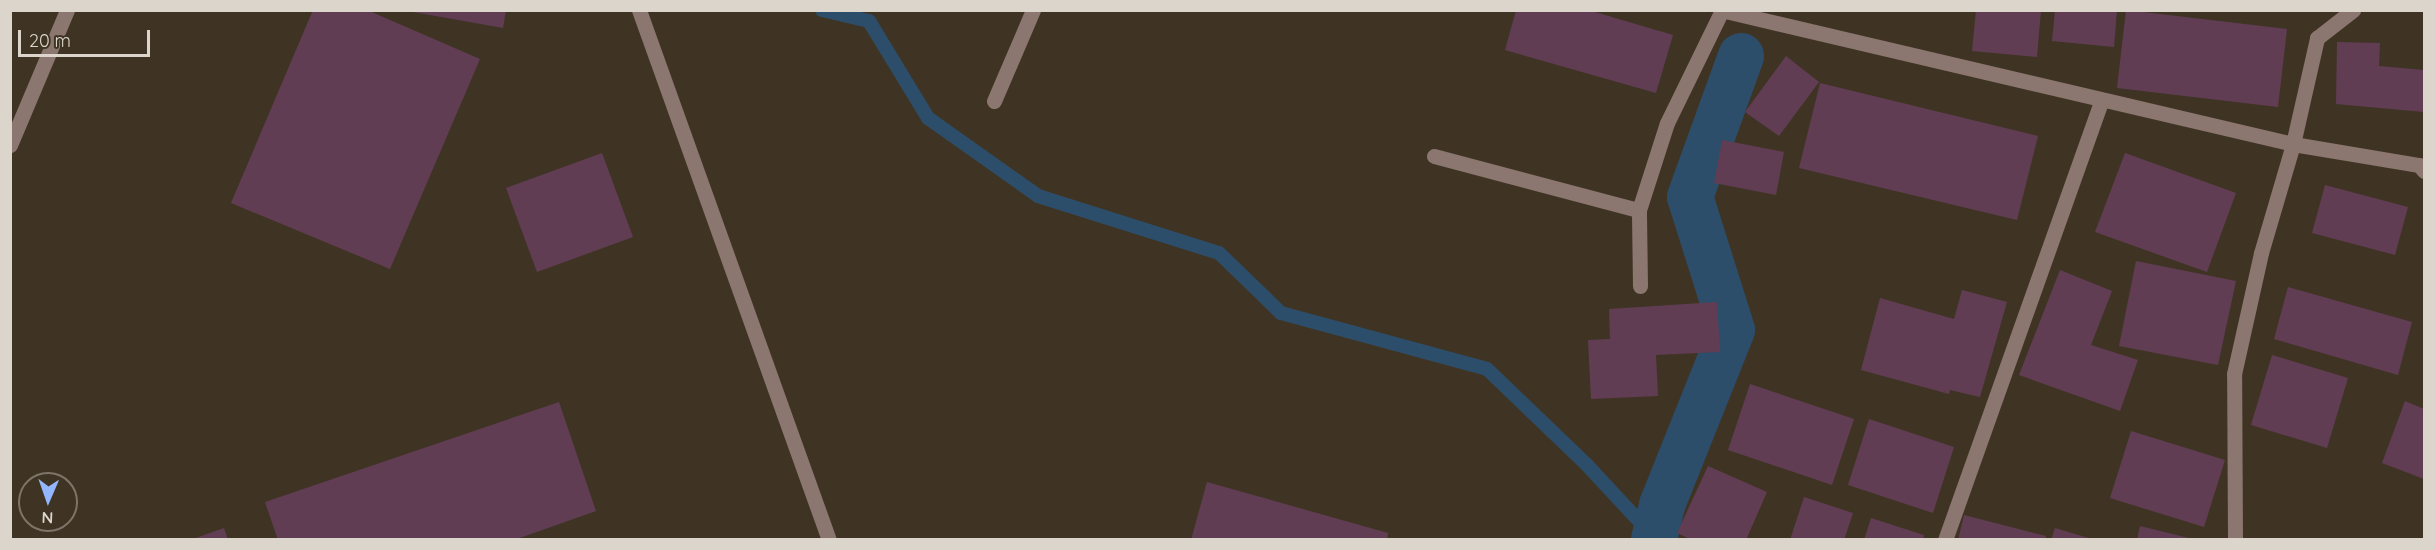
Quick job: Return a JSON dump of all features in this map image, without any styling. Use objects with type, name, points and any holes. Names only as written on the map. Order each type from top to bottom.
[{"type":"street","points":[[10,145],[67,10]]},
{"type":"street","points":[[639,10],[829,540]]},
{"type":"street","points":[[994,101],[1033,10]]},
{"type":"street","points":[[2235,540],[2234,374],[2261,253],[2293,144],[2318,38],[2354,10]]},
{"type":"street","points":[[1640,286],[1639,210],[1667,123],[1722,11],[2293,144],[2419,165],[2424,171]]},
{"type":"street","points":[[1945,540],[2103,100]]},
{"type":"street","points":[[1434,156],[1639,210]]},
{"type":"building","points":[[313,10],[367,10],[480,59],[390,269],[231,203]]},
{"type":"building","points":[[402,10],[506,10],[503,28]]},
{"type":"building","points":[[1516,10],[1588,10],[1673,35],[1656,93],[1505,50]]},
{"type":"building","points":[[1976,10],[2041,10],[2037,57],[1972,51]]},
{"type":"building","points":[[2055,10],[2117,10],[2114,47],[2052,41]]},
{"type":"building","points":[[2126,10],[2287,29],[2278,107],[2117,88]]},
{"type":"building","points":[[2337,42],[2380,43],[2379,66],[2424,70],[2424,112],[2336,104]]},
{"type":"building","points":[[1786,56],[1819,82],[1779,136],[1745,112]]},
{"type":"building","points":[[1820,83],[2038,136],[2017,220],[1799,168]]},
{"type":"building","points":[[1722,140],[1784,152],[1776,195],[1714,183]]},
{"type":"building","points":[[602,153],[633,237],[537,272],[506,188]]},
{"type":"building","points":[[2125,153],[2236,193],[2207,272],[2095,232]]},
{"type":"building","points":[[2325,185],[2408,207],[2395,255],[2312,233]]},
{"type":"building","points":[[2136,261],[2236,281],[2218,365],[2119,346]]},
{"type":"building","points":[[2060,270],[2112,291],[2091,345],[2138,360],[2120,411],[2019,375]]},
{"type":"building","points":[[2288,287],[2412,322],[2398,375],[2274,339]]},
{"type":"building","points":[[1962,290],[2007,302],[1980,397],[1950,390],[1949,394],[1861,370],[1880,298],[1954,319]]},
{"type":"building","points":[[1717,302],[1720,352],[1656,355],[1658,396],[1591,399],[1588,340],[1610,339],[1609,309]]},
{"type":"building","points":[[2272,355],[2348,378],[2327,448],[2251,425]]},
{"type":"building","points":[[1750,384],[1854,419],[1832,485],[1728,450]]},
{"type":"building","points":[[2405,401],[2424,409],[2424,479],[2382,463]]},
{"type":"building","points":[[559,402],[596,511],[514,540],[278,540],[265,502]]},
{"type":"building","points":[[1869,419],[1954,447],[1933,513],[1848,485]]},
{"type":"building","points":[[2131,431],[2225,460],[2204,527],[2110,498]]},
{"type":"building","points":[[1708,466],[1767,492],[1746,540],[1692,540],[1677,533]]},
{"type":"building","points":[[1207,482],[1388,533],[1387,540],[1191,540]]},
{"type":"building","points":[[1804,497],[1853,513],[1844,540],[1790,540]]},
{"type":"building","points":[[1964,515],[2046,536],[2045,540],[1958,540]]},
{"type":"building","points":[[1871,518],[1924,535],[1923,540],[1864,540]]},
{"type":"building","points":[[2140,526],[2193,539],[2193,540],[2137,540]]},
{"type":"building","points":[[224,528],[228,540],[193,540],[193,539]]},
{"type":"building","points":[[2055,528],[2092,539],[2092,540],[2051,540]]},
{"type":"waterway","points":[[822,10],[869,21],[928,118],[1038,196],[1219,253],[1281,313],[1487,369],[1587,465],[1654,537]]},
{"type":"waterway","points":[[1654,540],[1662,505],[1732,330],[1690,197],[1741,56]]}]
